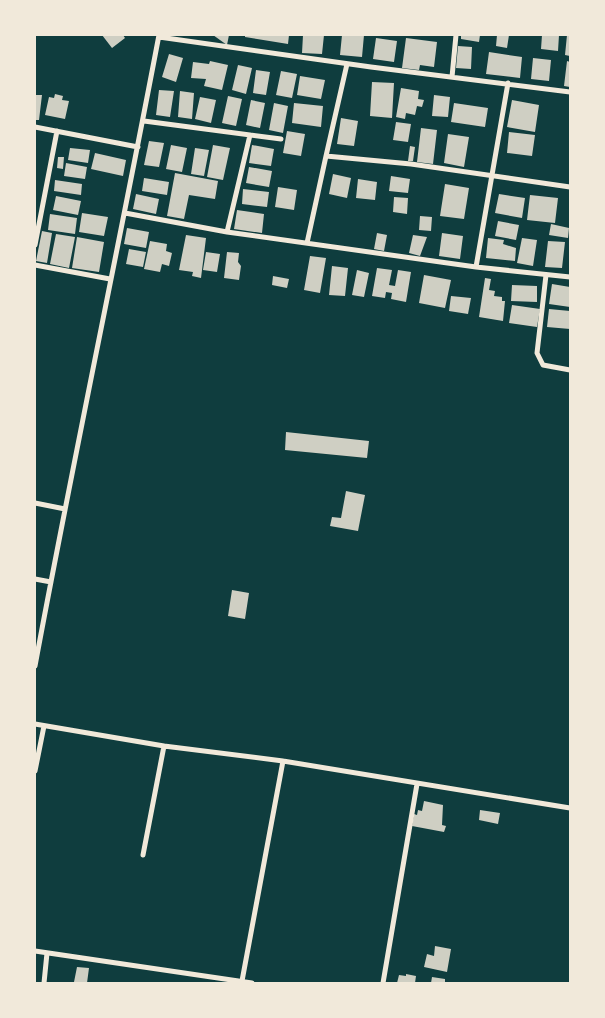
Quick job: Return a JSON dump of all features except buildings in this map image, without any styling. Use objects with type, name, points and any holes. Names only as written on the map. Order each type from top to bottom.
[{"type":"street","points":[[452,77],[456,35]]},
{"type":"street","points":[[35,666],[110,279],[144,121],[159,36],[347,64],[570,92]]},
{"type":"street","points":[[306,243],[347,64]]},
{"type":"street","points":[[476,267],[508,84]]},
{"type":"street","points":[[144,121],[281,140]]},
{"type":"street","points":[[35,127],[138,147]]},
{"type":"street","points":[[35,245],[57,131]]},
{"type":"street","points":[[227,232],[250,135]]},
{"type":"street","points":[[326,156],[570,186]]},
{"type":"street","points":[[125,213],[227,232],[476,267],[570,277]]},
{"type":"street","points":[[35,265],[110,279]]},
{"type":"street","points":[[546,275],[537,353],[543,366],[570,370]]},
{"type":"street","points":[[35,503],[65,509]]},
{"type":"street","points":[[35,579],[51,582]]},
{"type":"street","points":[[35,724],[164,746],[283,761],[570,808]]},
{"type":"street","points":[[35,771],[44,726]]},
{"type":"street","points":[[143,855],[164,746]]},
{"type":"street","points":[[242,982],[283,761]]},
{"type":"street","points":[[383,983],[417,784]]},
{"type":"street","points":[[35,951],[252,983]]},
{"type":"street","points":[[44,983],[47,953]]}]
